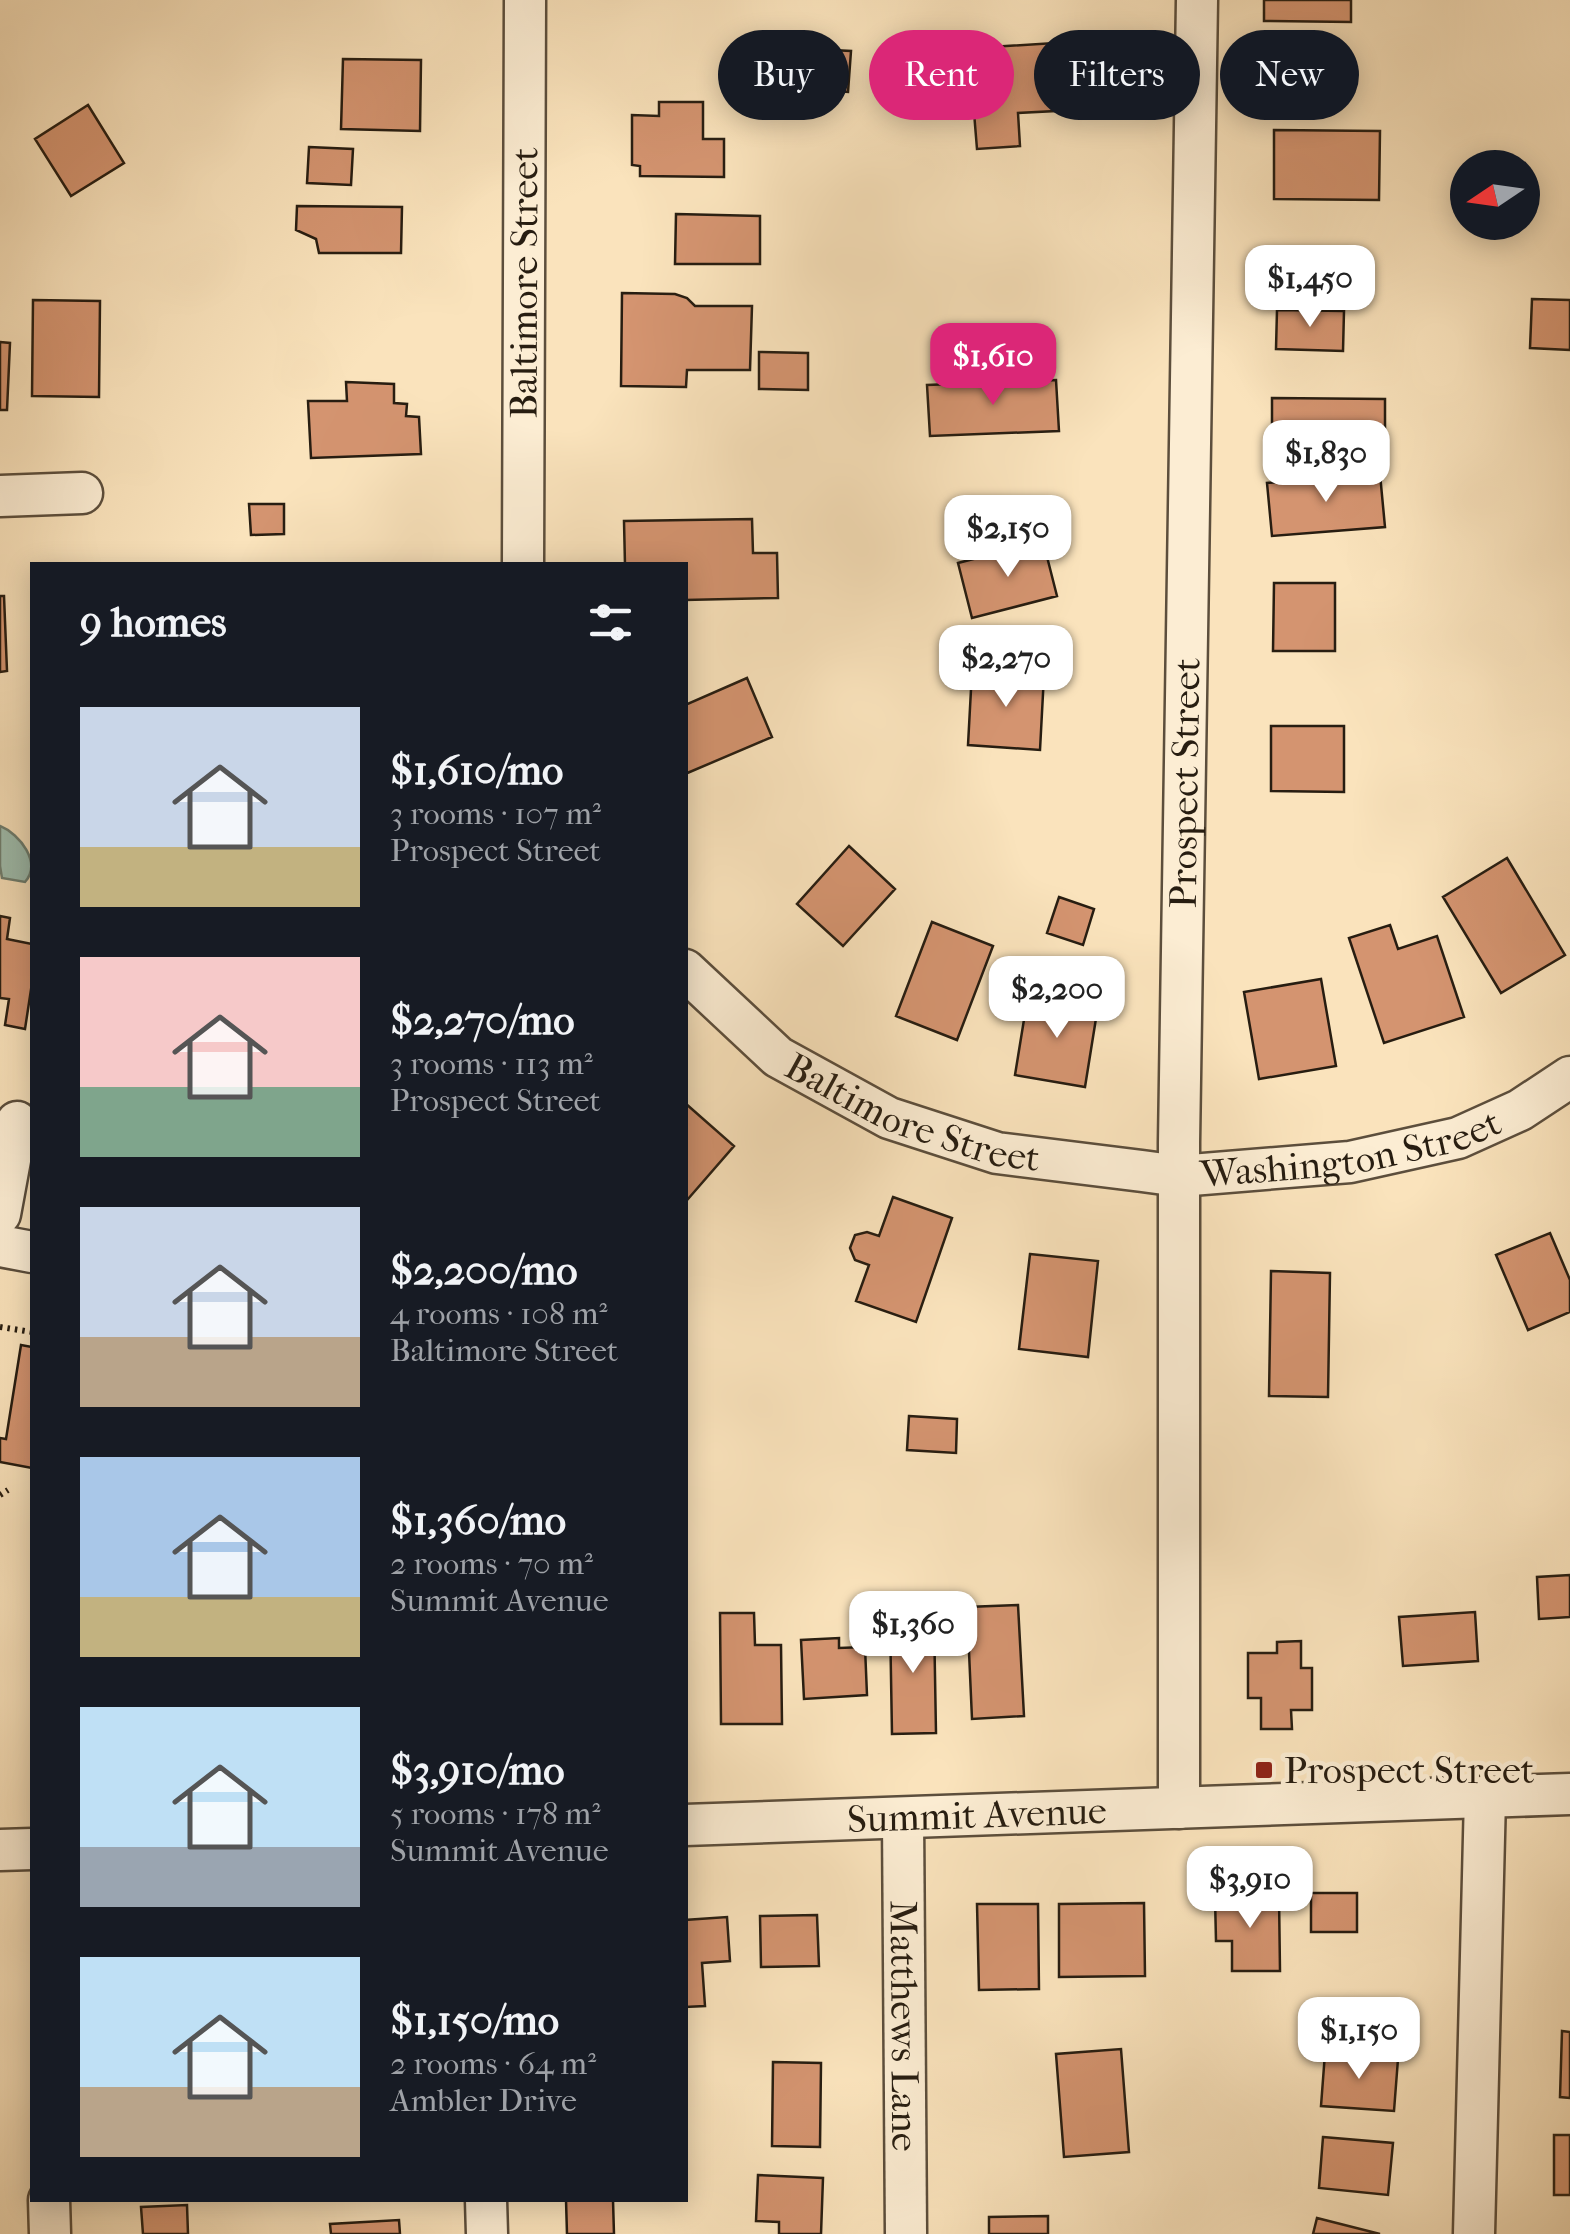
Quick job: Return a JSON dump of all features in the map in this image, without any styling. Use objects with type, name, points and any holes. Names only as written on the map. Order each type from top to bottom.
[{"type":"street","name":"Baltimore Street","points":[[523,562],[525,0]]},
{"type":"street","name":"Prospect Street","points":[[1179,1808],[1178,1176],[1198,0]]},
{"type":"street","points":[[0,496],[82,493]]},
{"type":"street","name":"Baltimore Street","points":[[688,973],[778,1056],[888,1118],[997,1154],[1178,1176]]},
{"type":"street","name":"Washington Street","points":[[1178,1176],[1350,1162],[1458,1138],[1520,1110],[1570,1078]]},
{"type":"street","points":[[0,1214],[16,1122]]},
{"type":"street","points":[[0,1246],[30,1252]]},
{"type":"street","name":"Summit Avenue","points":[[688,1825],[1570,1794]]},
{"type":"street","points":[[1474,2234],[1485,1798]]},
{"type":"street","name":"Matthews Lane","points":[[903,1818],[906,2234]]},
{"type":"street","points":[[0,1850],[30,1851]]},
{"type":"street","points":[[49,2202],[50,2234]]},
{"type":"street","points":[[486,2202],[488,2234]]},
{"type":"path","points":[[0,1327],[30,1332]]},
{"type":"shaded area","points":[[0,826],[15,835],[26,850],[30,874],[25,882],[2,878]]},
{"type":"building","points":[[1264,0],[1351,0],[1351,22],[1264,21]]},
{"type":"building","points":[[1034,44],[1034,112],[1018,113],[1020,146],[977,149],[975,120],[1014,120],[1014,46]]},
{"type":"building","points":[[343,59],[421,60],[420,131],[341,129]]},
{"type":"building","points":[[659,102],[703,102],[703,139],[724,139],[724,177],[640,176],[640,166],[632,165],[632,115],[659,116]]},
{"type":"building","points":[[88,105],[124,163],[71,196],[35,139]]},
{"type":"building","points":[[1274,130],[1380,131],[1379,200],[1274,199]]},
{"type":"building","points":[[309,147],[353,149],[351,185],[307,183]]},
{"type":"building","points":[[297,206],[402,207],[401,253],[319,253],[316,239],[296,230]]},
{"type":"building","points":[[676,214],[760,216],[760,264],[675,264]]},
{"type":"building","points":[[622,293],[675,294],[695,306],[752,306],[750,370],[687,370],[686,387],[621,386]]},
{"type":"building","points":[[1532,299],[1570,300],[1570,350],[1530,348]]},
{"type":"building","points":[[33,300],[100,301],[99,397],[32,396]]},
{"type":"building","points":[[1277,310],[1344,311],[1343,351],[1276,349]]},
{"type":"building","points":[[0,342],[10,343],[7,410],[0,410]]},
{"type":"building","points":[[759,352],[808,353],[808,390],[759,389]]},
{"type":"building","points":[[1056,380],[1059,431],[930,436],[927,385]]},
{"type":"building","points":[[346,382],[394,384],[394,403],[407,404],[406,416],[419,417],[421,454],[311,458],[308,401],[347,401]]},
{"type":"building","points":[[1272,398],[1385,399],[1385,450],[1272,450]]},
{"type":"building","points":[[1380,474],[1385,527],[1272,536],[1267,483]]},
{"type":"building","points":[[249,504],[284,504],[284,534],[251,535]]},
{"type":"building","points":[[752,519],[753,553],[777,553],[778,598],[688,600],[688,562],[625,562],[624,521]]},
{"type":"building","points":[[1043,541],[1057,596],[972,618],[958,563]]},
{"type":"building","points":[[1274,583],[1335,583],[1335,651],[1273,651]]},
{"type":"building","points":[[0,596],[4,596],[7,671],[0,672]]},
{"type":"building","points":[[972,671],[1044,675],[1040,750],[968,745]]},
{"type":"building","points":[[747,678],[772,737],[688,773],[688,704]]},
{"type":"building","points":[[1271,726],[1344,726],[1344,792],[1271,791]]},
{"type":"building","points":[[849,846],[895,889],[843,946],[797,904]]},
{"type":"building","points":[[1507,858],[1565,955],[1501,993],[1443,897]]},
{"type":"building","points":[[1059,897],[1094,909],[1083,945],[1047,933]]},
{"type":"building","points":[[0,916],[10,918],[7,939],[30,944],[30,996],[25,1029],[5,1025],[9,999],[0,998]]},
{"type":"building","points":[[932,922],[993,946],[957,1040],[896,1016]]},
{"type":"building","points":[[1390,925],[1398,949],[1437,936],[1464,1017],[1384,1043],[1349,938]]},
{"type":"building","points":[[1321,979],[1336,1066],[1259,1079],[1244,992]]},
{"type":"building","points":[[1028,995],[1098,1006],[1085,1087],[1015,1075]]},
{"type":"building","points":[[688,1106],[734,1146],[688,1199]]},
{"type":"building","points":[[893,1197],[952,1218],[916,1322],[856,1301],[869,1265],[855,1260],[850,1248],[855,1235],[867,1232],[879,1236]]},
{"type":"building","points":[[1550,1233],[1570,1280],[1570,1312],[1528,1330],[1496,1255]]},
{"type":"building","points":[[1030,1254],[1098,1261],[1088,1357],[1019,1349]]},
{"type":"building","points":[[1271,1271],[1330,1273],[1328,1397],[1269,1396]]},
{"type":"building","points":[[21,1345],[30,1347],[30,1468],[0,1462],[0,1438],[6,1439]]},
{"type":"building","points":[[909,1416],[957,1419],[956,1453],[907,1450]]},
{"type":"building","points":[[1570,1575],[1570,1617],[1539,1619],[1537,1577]]},
{"type":"building","points":[[1018,1605],[1024,1716],[972,1719],[967,1607]]},
{"type":"building","points":[[1475,1612],[1478,1661],[1403,1666],[1399,1617]]},
{"type":"building","points":[[720,1613],[754,1613],[755,1645],[781,1645],[782,1724],[721,1724]]},
{"type":"building","points":[[934,1618],[936,1733],[892,1734],[890,1619]]},
{"type":"building","points":[[839,1638],[839,1648],[865,1647],[867,1695],[804,1699],[801,1640]]},
{"type":"building","points":[[1301,1641],[1301,1668],[1312,1668],[1312,1710],[1291,1710],[1292,1729],[1261,1729],[1261,1698],[1248,1698],[1248,1653],[1277,1653],[1277,1642]]},
{"type":"building","points":[[1311,1893],[1357,1893],[1357,1932],[1311,1932]]},
{"type":"building","points":[[1279,1896],[1280,1971],[1232,1971],[1232,1941],[1216,1941],[1215,1897]]},
{"type":"building","points":[[1144,1903],[1145,1976],[1059,1977],[1059,1904]]},
{"type":"building","points":[[977,1904],[1038,1904],[1039,1989],[979,1990]]},
{"type":"building","points":[[817,1915],[819,1966],[761,1967],[760,1916]]},
{"type":"building","points":[[727,1917],[730,1961],[702,1963],[705,2006],[688,2007],[688,1920]]},
{"type":"building","points":[[1562,2031],[1570,2032],[1570,2098],[1560,2097]]},
{"type":"building","points":[[1121,2049],[1129,2152],[1064,2157],[1056,2054]]},
{"type":"building","points":[[1325,2053],[1398,2059],[1394,2111],[1321,2106]]},
{"type":"building","points":[[773,2062],[821,2063],[820,2147],[772,2146]]},
{"type":"building","points":[[1554,2135],[1570,2135],[1570,2195],[1554,2195]]},
{"type":"building","points":[[1323,2137],[1393,2143],[1388,2195],[1319,2188]]},
{"type":"building","points":[[758,2175],[823,2178],[821,2234],[779,2234],[779,2222],[756,2221]]},
{"type":"building","points":[[566,2202],[613,2202],[614,2234],[567,2234]]},
{"type":"building","points":[[187,2205],[188,2234],[143,2234],[141,2207]]},
{"type":"building","points":[[1048,2216],[1048,2234],[989,2234],[989,2217]]},
{"type":"building","points":[[1317,2218],[1380,2234],[1313,2234]]},
{"type":"building","points":[[399,2220],[400,2234],[331,2234],[330,2224]]},
{"type":"place","name":"Prospect Street","points":[[1264,1770]]}]
